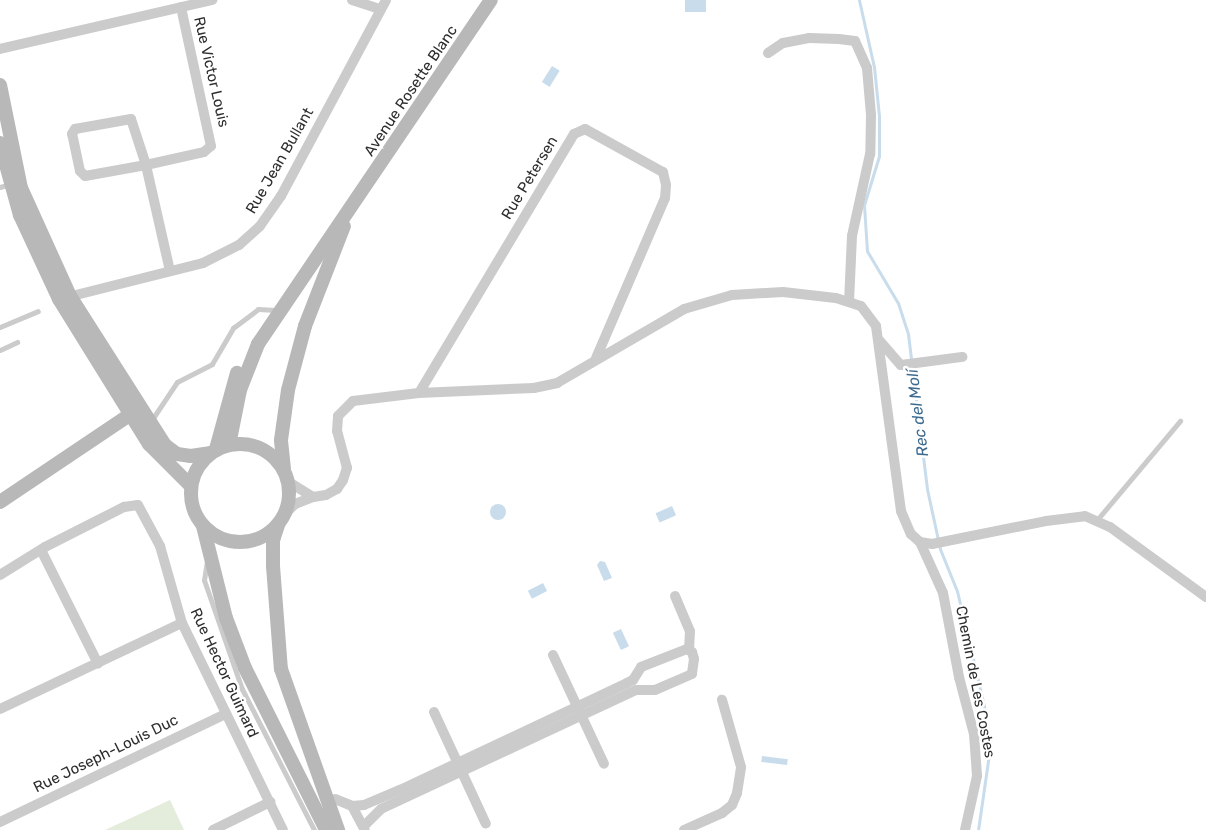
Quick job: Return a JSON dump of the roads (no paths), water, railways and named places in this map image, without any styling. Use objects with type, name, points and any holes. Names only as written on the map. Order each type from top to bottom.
[{"type":"main road","name":"Avenue Rosette Blanc","points":[[219,449],[258,344],[491,0]]},
{"type":"main road","points":[[0,85],[21,188],[64,298],[165,446],[177,454],[192,456],[241,443],[260,448],[276,458],[284,469],[289,482],[282,519],[273,540],[273,566],[280,656],[290,700],[338,830]]},
{"type":"main road","points":[[0,143],[5,186],[64,298],[157,455],[191,486]]},
{"type":"main road","name":"Avenue Rosette Blanc","points":[[284,469],[281,440],[283,416],[300,344],[356,201]]},
{"type":"main road","points":[[0,502],[131,414],[138,412],[149,422]]},
{"type":"main road","points":[[219,449],[201,462],[191,486],[193,507],[204,526],[208,553],[226,618],[245,668],[326,830]]},
{"type":"main road","points":[[204,526],[223,539],[241,542],[259,539],[282,519]]},
{"type":"main road","points":[[280,656],[346,830]]},
{"type":"street","points":[[0,49],[212,0]]},
{"type":"street","points":[[352,0],[380,9]]},
{"type":"street","name":"Rue Jean Bullant","points":[[64,298],[222,256],[260,226],[280,196],[386,0]]},
{"type":"street","name":"Rue Victor Louis","points":[[146,165],[204,152],[211,146],[181,7]]},
{"type":"street","points":[[768,53],[784,43],[809,38],[839,39],[854,42],[866,68],[870,154],[852,236],[849,302]]},
{"type":"street","points":[[146,165],[85,176],[80,171],[72,134],[75,129],[131,119],[146,165],[170,271]]},
{"type":"street","name":"Rue Petersen","points":[[419,393],[574,134],[584,129],[663,172],[666,185],[665,198],[596,358]]},
{"type":"street","points":[[282,519],[295,504],[313,497],[326,495],[337,489],[343,480],[347,468],[337,431],[338,416],[353,401],[419,393],[549,385],[583,369],[596,358],[654,324],[709,300],[783,292],[849,302],[861,306],[876,326],[878,339],[901,365],[962,357]]},
{"type":"street","name":"Chemin de Les Costes","points":[[878,339],[901,511],[911,534],[920,542],[943,593],[959,677],[974,734],[977,776],[965,830]]},
{"type":"street","points":[[289,482],[313,497]]},
{"type":"street","name":"Rue Hector Guimard","points":[[0,576],[42,550],[124,507],[138,504],[160,546],[182,623],[283,830]]},
{"type":"street","points":[[920,542],[932,544],[945,542],[1046,521],[1085,516],[1110,527],[1206,597]]},
{"type":"street","points":[[42,550],[98,664]]},
{"type":"street","points":[[352,806],[365,828],[381,809],[577,705],[636,684],[655,690],[692,674],[694,659],[689,650],[690,631],[675,596]]},
{"type":"street","points":[[0,697],[3,708],[182,623]]},
{"type":"street","points":[[335,799],[352,806],[372,802],[581,717],[636,684],[641,667],[689,650]]},
{"type":"street","points":[[553,655],[604,764]]},
{"type":"street","points":[[684,830],[722,813],[737,793],[741,767],[722,700]]},
{"type":"street","points":[[434,712],[486,824]]},
{"type":"street","name":"Rue Joseph-Louis Duc","points":[[0,822],[225,714]]},
{"type":"street","points":[[213,830],[270,802]]},
{"type":"lane","points":[[149,422],[177,382],[212,364],[233,328],[258,309],[280,310]]},
{"type":"lane","points":[[0,327],[38,311]]},
{"type":"lane","points":[[0,350],[16,342]]},
{"type":"lane","points":[[1096,521],[1180,421]]},
{"type":"lane","points":[[208,553],[204,580],[219,630],[242,689],[314,830]]},
{"type":"water","points":[[685,0],[706,0],[706,12],[685,12]]},
{"type":"water","points":[[552,66],[560,71],[550,87],[542,82]]},
{"type":"water","points":[[498,504],[504,506],[506,512],[504,518],[498,520],[492,518],[490,512],[492,506]]},
{"type":"water","points":[[672,506],[676,515],[660,522],[656,513]]},
{"type":"water","points":[[600,561],[605,562],[612,578],[604,581],[597,565]]},
{"type":"water","points":[[543,583],[547,591],[532,599],[528,591]]},
{"type":"water","points":[[621,629],[629,646],[621,650],[613,633]]},
{"type":"water","points":[[762,756],[788,759],[787,765],[761,762]]},
{"type":"waterway","name":"Rec del Molí","points":[[859,0],[874,67],[879,116],[879,156],[864,205],[867,251],[898,303],[908,334],[927,489],[940,549],[957,591],[984,706],[990,747],[978,830]]}]
